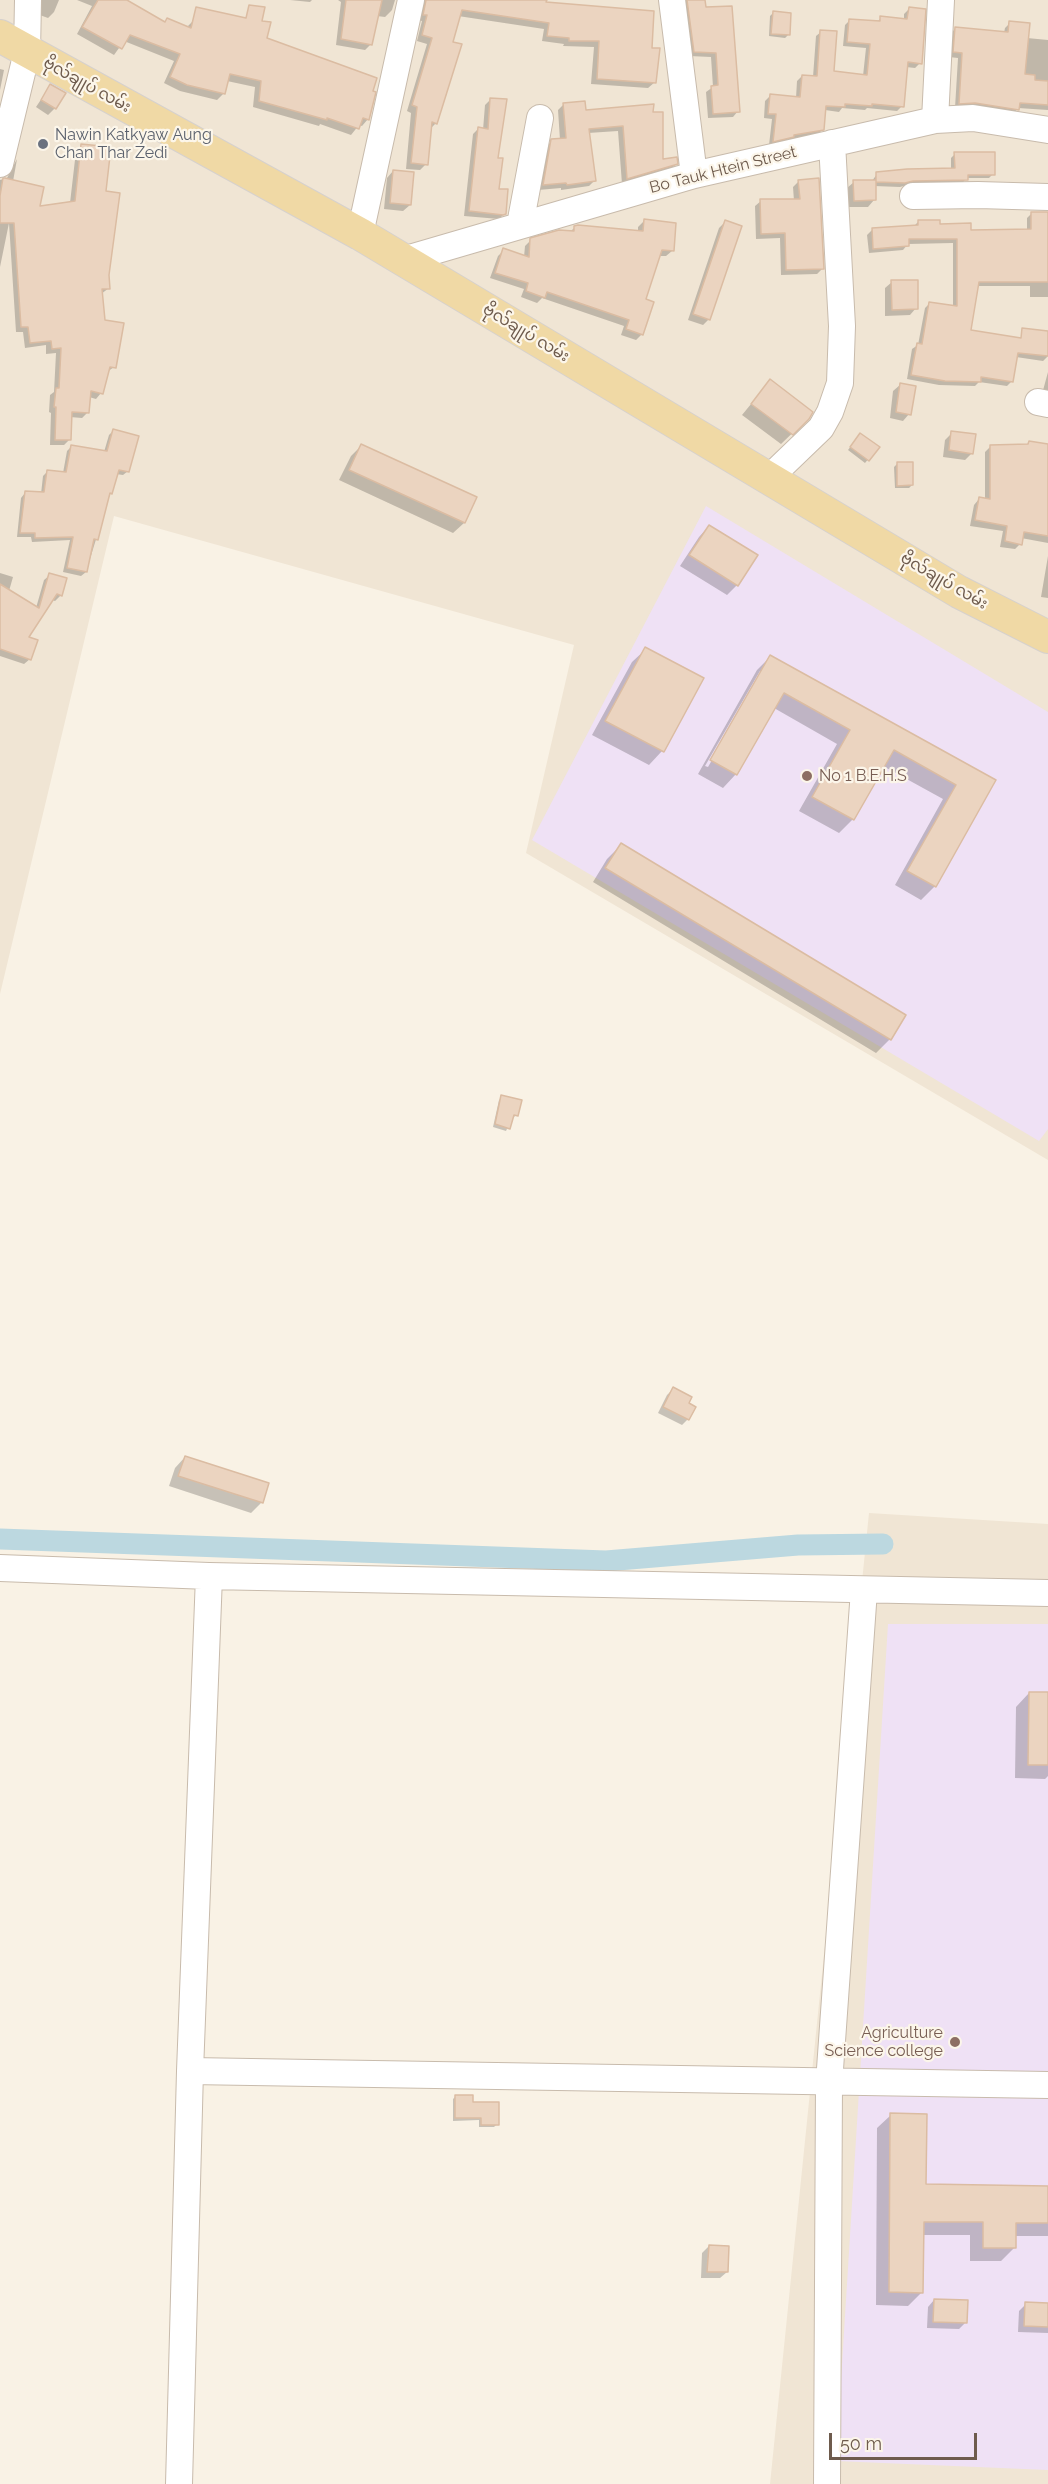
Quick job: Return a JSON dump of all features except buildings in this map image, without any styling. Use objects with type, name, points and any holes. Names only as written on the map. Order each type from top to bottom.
[{"type":"main road","name":"ဗိုလ်ချုပ် လမ်း","points":[[0,36],[360,234],[959,592],[1048,637]]},
{"type":"street","points":[[0,164],[27,52],[28,0]]},
{"type":"street","points":[[360,234],[411,0]]},
{"type":"street","points":[[672,0],[694,175]]},
{"type":"street","points":[[935,120],[941,0]]},
{"type":"street","points":[[520,225],[540,118]]},
{"type":"street","name":"Bo Tauk Htein Street","points":[[403,260],[694,175],[935,120],[973,118],[1048,130]]},
{"type":"street","points":[[769,478],[821,428],[830,412],[840,382],[842,326],[832,143]]},
{"type":"street","points":[[913,196],[1048,197]]},
{"type":"street","points":[[0,1568],[209,1576],[1048,1593]]},
{"type":"street","points":[[179,2484],[190,2071],[209,1576]]},
{"type":"street","points":[[827,2484],[829,2083],[864,1590]]},
{"type":"street","points":[[190,2071],[1048,2085]]},
{"type":"shaded area","points":[[0,0],[1048,0],[1048,1160],[526,853],[574,645],[114,516],[0,994]]},
{"type":"shaded area","name":"No 1 B.E.H.S","points":[[706,506],[1048,712],[1048,1129],[1039,1141],[532,840]]},
{"type":"shaded area","name":"Agriculture Science college","points":[[869,1513],[1048,1524],[1048,2484],[770,2484]]},
{"type":"shaded area","name":"Agriculture Science college","points":[[888,1624],[1048,1624],[1048,2470],[836,2461]]},
{"type":"waterway","points":[[0,1539],[606,1561],[798,1545],[883,1544]]},
{"type":"place","name":"Nawin Katkyaw Aung Chan Thar Zedi","points":[[43,144]]},
{"type":"place","name":"No 1 B.E.H.S","points":[[807,776]]},
{"type":"place","name":"Agriculture Science college","points":[[955,2042]]}]
